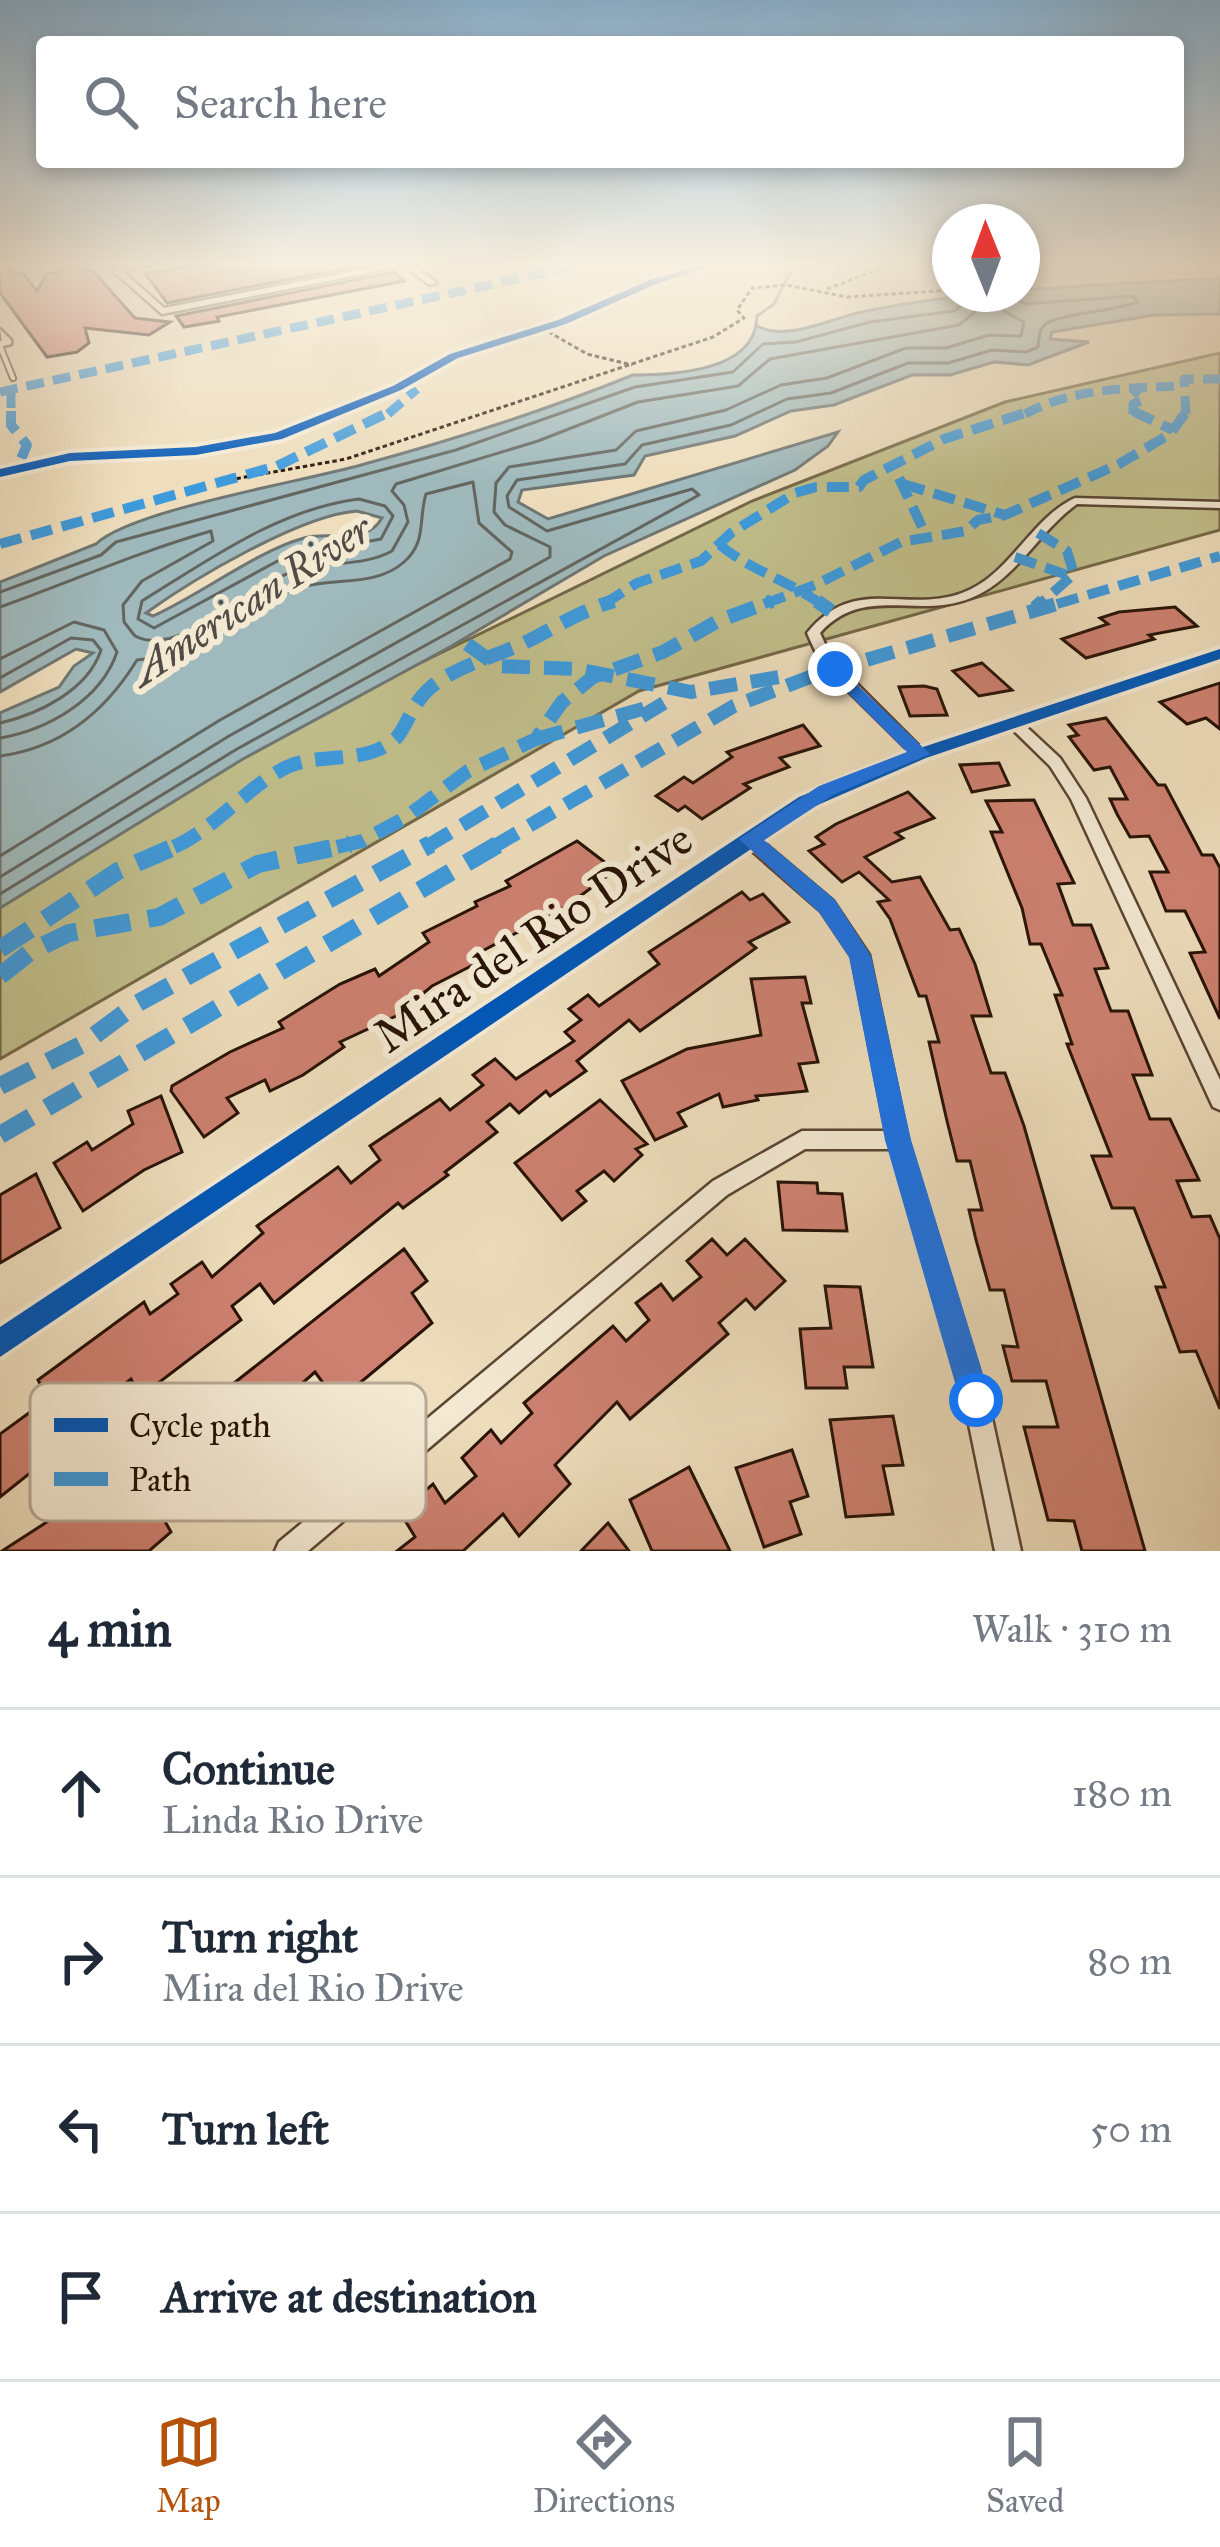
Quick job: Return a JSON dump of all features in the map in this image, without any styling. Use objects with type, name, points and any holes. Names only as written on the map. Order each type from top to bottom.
[{"type":"street","points":[[920,754],[826,661],[813,633],[831,611],[870,602],[939,603],[983,590],[1075,501],[1220,505]]},
{"type":"street","name":"Mira del Rio Drive","points":[[0,1343],[826,790],[1220,654]]},
{"type":"street","points":[[1013,722],[1054,762],[1078,798],[1220,1101]]},
{"type":"street","points":[[749,839],[827,906],[860,956],[898,1140],[976,1400],[1008,1551]]},
{"type":"street","points":[[426,1435],[720,1188],[802,1141],[898,1140]]},
{"type":"street","points":[[288,1551],[324,1521]]},
{"type":"lane","points":[[0,345],[13,378]]},
{"type":"path","points":[[550,336],[587,354],[632,365]]},
{"type":"path","points":[[230,480],[313,469],[709,336]]},
{"type":"shaded area","points":[[1220,353],[1220,530],[639,691],[0,1059],[0,868],[752,501],[1005,402]]},
{"type":"water","name":"American River","points":[[751,336],[1051,336],[1089,342],[1028,365],[994,362],[950,375],[912,375],[834,405],[791,411],[735,436],[645,456],[634,475],[522,490],[518,502],[548,519],[838,432],[828,446],[795,470],[604,556],[448,648],[243,759],[0,908],[0,713],[59,687],[74,666],[93,653],[76,649],[0,692],[0,582],[180,508],[335,472],[532,413],[633,375],[706,367],[739,352]],"holes":[[[357,511],[382,518],[367,532],[315,536],[286,544],[153,616],[146,613],[219,567],[307,524]]]},
{"type":"building","points":[[32,336],[87,336],[89,343],[77,352],[47,357]]},
{"type":"building","points":[[1175,607],[1197,626],[1149,635],[1154,639],[1086,658],[1062,639],[1108,624],[1100,618],[1119,612]]},
{"type":"building","points":[[982,663],[1012,690],[979,696],[953,671]]},
{"type":"building","points":[[1220,683],[1220,729],[1206,718],[1187,724],[1160,702]]},
{"type":"building","points":[[899,687],[937,689],[947,715],[910,716]]},
{"type":"building","points":[[1106,718],[1158,785],[1165,785],[1202,855],[1213,855],[1220,868],[1220,1019],[1190,953],[1205,952],[1185,911],[1166,911],[1150,872],[1168,872],[1149,836],[1130,837],[1110,799],[1127,799],[1110,767],[1094,770],[1069,737],[1078,735],[1069,725]]},
{"type":"building","points":[[803,725],[820,746],[780,758],[789,767],[744,784],[750,788],[702,819],[685,806],[678,811],[656,796],[684,777],[693,783],[732,757],[727,752]]},
{"type":"building","points":[[999,763],[1009,785],[972,792],[960,765]]},
{"type":"building","points":[[908,792],[934,818],[896,833],[903,838],[865,857],[892,882],[920,877],[950,930],[959,929],[975,964],[991,1016],[972,1016],[991,1073],[1005,1073],[1024,1126],[1145,1551],[1082,1551],[1074,1521],[1048,1520],[1024,1427],[1058,1427],[1046,1381],[1012,1381],[1003,1346],[1018,1347],[1004,1290],[990,1290],[976,1240],[969,1210],[982,1210],[970,1161],[957,1161],[929,1042],[939,1042],[926,996],[919,996],[890,919],[878,902],[889,900],[859,872],[842,882],[809,851],[824,844],[816,837],[836,824]]},
{"type":"building","points":[[1034,800],[1074,883],[1058,884],[1073,925],[1091,925],[1108,968],[1095,969],[1111,1011],[1128,1011],[1152,1075],[1133,1075],[1150,1119],[1170,1119],[1199,1180],[1177,1181],[1192,1217],[1210,1216],[1220,1239],[1220,1409],[1196,1351],[1180,1352],[1156,1287],[1165,1287],[1134,1208],[1112,1208],[1092,1156],[1111,1156],[1067,1044],[1072,1044],[1055,995],[1062,995],[1041,944],[1030,944],[1022,908],[991,832],[1002,832],[986,801]]},
{"type":"building","points":[[577,841],[615,870],[567,906],[473,956],[477,963],[432,986],[396,1016],[340,1042],[344,1047],[303,1075],[270,1091],[265,1080],[227,1098],[238,1113],[204,1137],[171,1091],[172,1086],[230,1052],[283,1028],[279,1022],[340,984],[375,969],[379,976],[429,942],[423,933],[477,906],[475,902],[510,886],[506,881]]},
{"type":"building","points":[[742,892],[750,900],[763,894],[789,922],[749,942],[756,948],[640,1031],[629,1020],[577,1061],[586,1071],[550,1096],[546,1091],[519,1113],[510,1104],[487,1122],[497,1132],[445,1172],[448,1175],[403,1208],[398,1203],[274,1303],[260,1284],[232,1306],[241,1320],[158,1383],[133,1383],[131,1379],[126,1383],[40,1383],[144,1302],[150,1314],[178,1294],[171,1284],[202,1262],[212,1277],[263,1233],[257,1226],[338,1167],[351,1183],[380,1160],[370,1146],[440,1099],[450,1110],[483,1085],[473,1075],[495,1059],[516,1079],[574,1041],[565,1032],[581,1020],[569,1009],[588,995],[599,1006],[659,964],[649,952]]},
{"type":"building","points":[[805,977],[811,1003],[802,1003],[818,1062],[799,1064],[807,1091],[756,1096],[758,1100],[723,1107],[719,1094],[678,1113],[686,1126],[655,1140],[622,1081],[687,1049],[761,1035],[751,979]]},
{"type":"building","points":[[161,1096],[182,1152],[144,1170],[83,1211],[54,1163],[87,1142],[92,1150],[133,1124],[128,1111]]},
{"type":"building","points":[[600,1100],[647,1144],[636,1149],[642,1155],[614,1181],[604,1171],[577,1191],[586,1201],[562,1220],[515,1163]]},
{"type":"building","points":[[36,1174],[60,1228],[0,1263],[0,1195]]},
{"type":"building","points":[[778,1182],[817,1183],[818,1193],[842,1194],[847,1231],[783,1230]]},
{"type":"building","points":[[712,1239],[727,1255],[745,1239],[785,1281],[755,1309],[746,1299],[719,1323],[728,1334],[630,1419],[617,1402],[555,1465],[570,1484],[519,1536],[503,1514],[463,1551],[397,1551],[415,1537],[405,1521],[426,1521],[426,1490],[433,1484],[445,1503],[476,1476],[462,1458],[491,1430],[501,1443],[532,1413],[524,1403],[613,1326],[626,1341],[649,1320],[636,1303],[661,1284],[673,1300],[701,1277],[687,1261]]},
{"type":"building","points":[[404,1249],[427,1281],[412,1293],[432,1323],[360,1383],[323,1383],[315,1372],[302,1383],[234,1383]]},
{"type":"building","points":[[825,1286],[860,1287],[873,1367],[844,1367],[847,1388],[806,1388],[800,1329],[831,1328]]},
{"type":"building","points":[[30,1412],[30,1473],[0,1497],[0,1434]]},
{"type":"building","points":[[893,1416],[903,1465],[883,1466],[893,1514],[846,1517],[830,1420]]},
{"type":"building","points":[[792,1450],[808,1496],[790,1502],[801,1534],[764,1547],[736,1468]]},
{"type":"building","points":[[689,1467],[730,1551],[652,1551],[630,1500]]},
{"type":"building","points":[[48,1521],[165,1521],[171,1532],[149,1551],[2,1551]]},
{"type":"building","points":[[608,1523],[629,1551],[581,1551]]},
{"type":"marked path","points":[[0,392],[254,336]]},
{"type":"marked path","points":[[0,976],[30,952],[69,933],[159,917],[258,864],[362,841],[405,818],[468,771],[536,739],[562,702],[593,677],[663,652],[718,621],[815,585],[901,542],[966,531],[978,520],[1005,515],[1119,464],[1179,427],[1187,409],[1184,379],[1220,379]]},
{"type":"marked path","points":[[0,949],[118,871],[199,836],[226,807],[285,768],[303,761],[342,759],[389,744],[398,738],[409,709],[434,684],[528,641],[573,613],[614,601],[637,583],[701,561],[731,533],[795,493],[816,487],[859,487],[864,480],[944,439],[1016,419],[1047,402],[1112,388],[1182,386]]},
{"type":"marked path","points":[[0,544],[277,466],[384,417],[417,389]]},
{"type":"marked path","points":[[11,390],[11,425],[27,445],[17,468]]},
{"type":"marked path","points":[[1134,390],[1143,400],[1133,404],[1133,414],[1173,430]]},
{"type":"marked path","points":[[899,478],[924,531],[921,537]]},
{"type":"marked path","points":[[903,484],[1005,515]]},
{"type":"marked path","points":[[1035,608],[1074,574],[1067,551],[1038,533]]},
{"type":"marked path","points":[[720,545],[739,561],[790,582],[831,611]]},
{"type":"marked path","points":[[0,1135],[734,706],[815,675],[1220,556]]},
{"type":"marked path","points":[[1015,557],[1073,577]]},
{"type":"marked path","points":[[467,644],[498,666],[577,669],[691,692],[785,676]]},
{"type":"marked path","points":[[0,1086],[83,1044],[138,1003],[436,841],[664,703]]},
{"type":"marked path","points":[[536,739],[646,708]]},
{"type":"cycle path","points":[[0,473],[70,457],[196,451],[278,436],[397,388],[454,356],[516,336]]},
{"type":"cycle path","points":[[0,1343],[806,802],[920,754],[1220,654]]},
{"type":"route","points":[[835,669],[920,754],[826,790],[749,839],[827,906],[860,956],[898,1140],[976,1400]]}]
